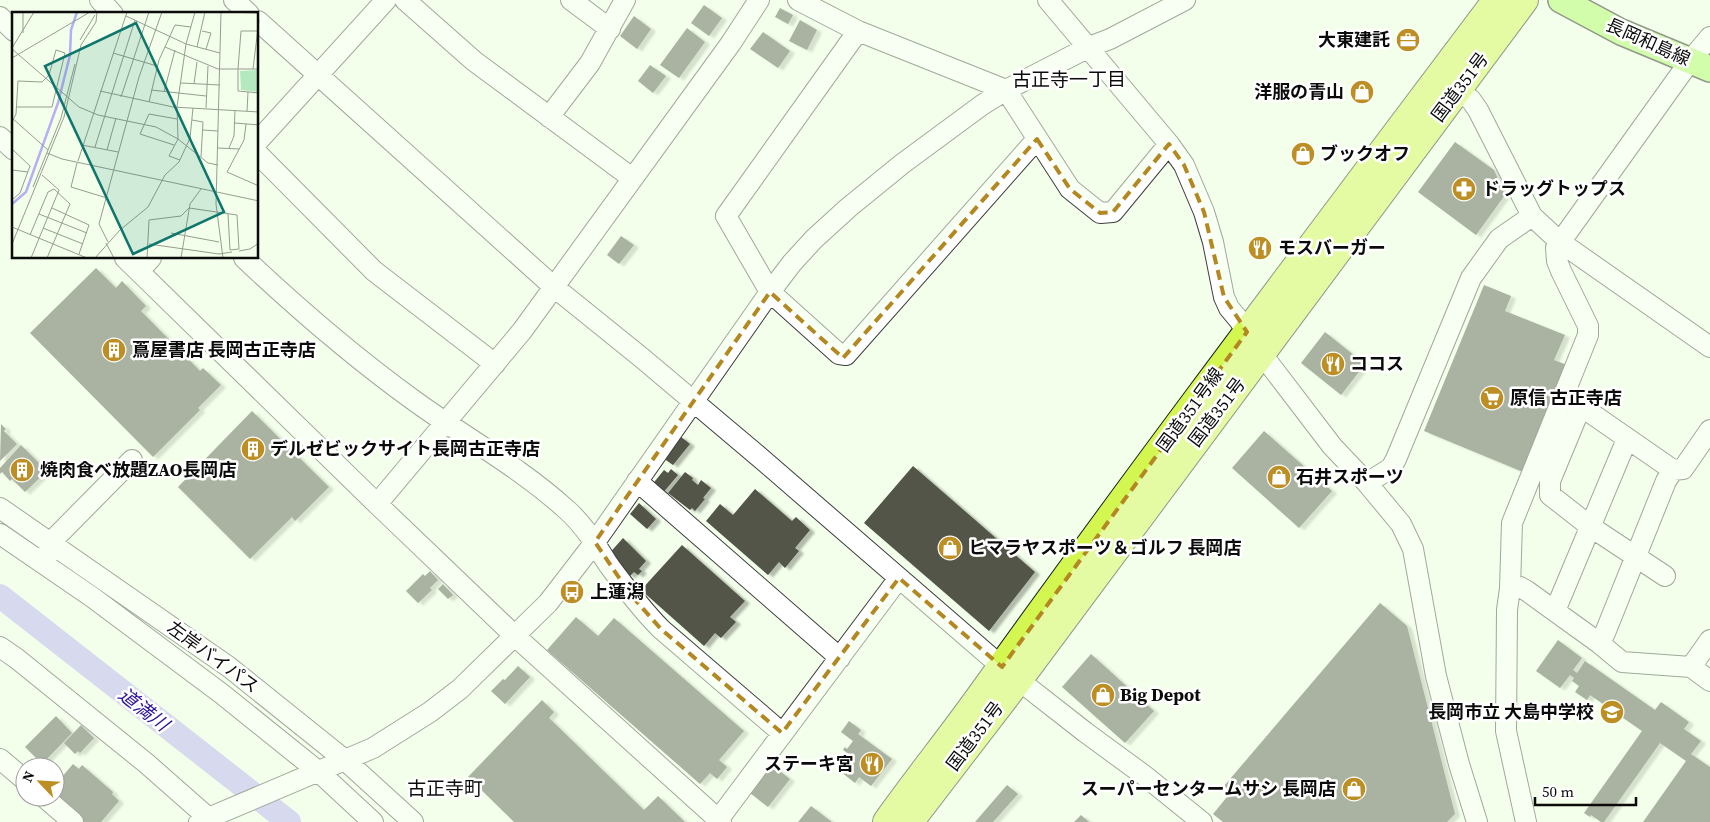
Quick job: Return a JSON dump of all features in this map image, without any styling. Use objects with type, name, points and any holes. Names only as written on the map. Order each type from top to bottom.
[{"type":"highway","points":[[1254,342],[1497,0]]},
{"type":"highway","name":"国道351号","points":[[909,822],[1010,673],[1254,342],[1457,90],[1524,0]]},
{"type":"highway","points":[[887,822],[1010,673]]},
{"type":"main road","name":"長岡和島線","points":[[1561,0],[1621,32],[1700,65]]},
{"type":"street","points":[[100,0],[111,12]]},
{"type":"street","points":[[234,0],[247,12]]},
{"type":"street","points":[[259,140],[386,0]]},
{"type":"street","points":[[406,0],[474,61],[632,178]]},
{"type":"street","points":[[571,0],[610,29]]},
{"type":"street","points":[[549,117],[590,63],[625,0]]},
{"type":"street","points":[[376,504],[522,331],[731,43],[759,0]]},
{"type":"street","points":[[798,0],[858,31],[1006,90],[1070,189],[1100,213],[1113,212],[1169,144]]},
{"type":"street","points":[[1048,0],[1169,144],[1184,165],[1204,212],[1224,297],[1229,308],[1332,446],[1367,483],[1401,524],[1413,549],[1436,676],[1459,764],[1477,822]]},
{"type":"street","points":[[0,647],[24,664],[146,763],[207,821],[373,748],[430,712],[460,689],[548,603],[595,542],[770,292],[792,263],[814,239],[848,208],[982,105],[1006,90],[1185,0]]},
{"type":"street","points":[[0,17],[12,29]]},
{"type":"street","points":[[259,22],[554,287],[694,402],[1010,673],[1145,776],[1201,822]]},
{"type":"street","points":[[858,31],[726,216],[770,292],[838,354],[846,355],[1038,139]]},
{"type":"street","points":[[1526,822],[1506,731],[1507,610],[1510,588],[1512,523],[1588,336],[1588,326],[1557,261],[1556,248],[1700,65],[1710,37]]},
{"type":"street","points":[[1457,90],[1471,100],[1478,110],[1532,216],[1560,242],[1710,347]]},
{"type":"street","points":[[0,137],[12,148]]},
{"type":"street","points":[[259,155],[374,271],[495,364]]},
{"type":"street","points":[[1367,483],[1391,468],[1396,459],[1471,278],[1499,238],[1532,216]]},
{"type":"street","points":[[245,259],[285,297],[339,342],[446,423],[534,482],[569,511],[595,542],[630,594],[661,629],[782,733]]},
{"type":"street","points":[[138,262],[376,504],[515,636],[719,821],[782,733],[899,578]]},
{"type":"street","points":[[1564,395],[1627,439],[1678,470]]},
{"type":"street","points":[[1582,406],[1550,481],[1550,495],[1591,527],[1666,576]]},
{"type":"street","points":[[1599,643],[1666,481],[1678,470],[1710,430]]},
{"type":"street","points":[[1556,610],[1627,439]]},
{"type":"street","points":[[92,596],[78,578],[47,555],[50,543],[132,460]]},
{"type":"street","points":[[637,481],[840,658]]},
{"type":"street","name":"左岸バイパス","points":[[0,508],[229,667],[345,760],[413,822]]},
{"type":"street","name":"左岸バイパス","points":[[0,534],[92,596],[222,694],[319,772],[373,822]]},
{"type":"street","points":[[1510,588],[1520,587],[1556,610],[1622,662],[1691,667],[1710,680]]},
{"type":"street","points":[[1691,667],[1710,640]]},
{"type":"street","points":[[0,759],[15,772]]},
{"type":"street","points":[[56,807],[73,822]]},
{"type":"highlighted area","points":[[1037,139],[1070,189],[1100,213],[1113,212],[1169,144],[1184,165],[1204,212],[1224,297],[1247,332],[1002,667],[899,578],[782,733],[661,629],[630,594],[595,542],[770,292],[843,358]]},
{"type":"building","points":[[704,5],[722,18],[709,36],[691,23]]},
{"type":"building","points":[[780,8],[793,15],[788,24],[775,17]]},
{"type":"building","points":[[634,16],[651,29],[637,49],[620,36]]},
{"type":"building","points":[[800,20],[817,30],[807,50],[789,41]]},
{"type":"building","points":[[687,28],[705,42],[679,78],[660,65]]},
{"type":"building","points":[[763,32],[790,51],[778,68],[750,49]]},
{"type":"building","points":[[650,65],[666,76],[653,93],[638,81]]},
{"type":"building","points":[[1455,142],[1494,170],[1505,195],[1476,235],[1418,192]]},
{"type":"building","points":[[621,236],[634,245],[619,264],[607,255]]},
{"type":"building","name":"蔦屋書店 長岡古正寺店","points":[[96,268],[116,288],[122,281],[146,306],[141,311],[200,371],[203,368],[221,385],[198,408],[200,410],[153,457],[30,333]]},
{"type":"building","points":[[1484,285],[1511,296],[1505,311],[1565,335],[1554,360],[1567,365],[1523,472],[1424,431]]},
{"type":"building","points":[[1325,332],[1365,364],[1341,395],[1301,363]]},
{"type":"building","name":"デルゼビックサイト長岡古正寺店","points":[[252,411],[329,487],[295,521],[292,517],[250,559],[178,487]]},
{"type":"building","points":[[1,424],[6,429],[4,431],[17,444],[0,461]]},
{"type":"building","points":[[1264,431],[1332,491],[1299,528],[1232,468]]},
{"type":"building","points":[[680,436],[690,444],[673,465],[663,458]]},
{"type":"building","name":"焼肉食べ放題ZAO長岡店","points":[[21,445],[47,471],[25,492],[12,479],[10,481],[2,472],[0,474],[0,468]]},
{"type":"building","points":[[913,466],[1035,572],[989,631],[864,523]]},
{"type":"building","points":[[671,469],[678,475],[662,494],[651,486],[664,470],[668,473]]},
{"type":"building","points":[[685,472],[698,485],[701,480],[711,488],[695,511],[692,508],[690,510],[668,493]]},
{"type":"building","points":[[755,489],[792,521],[796,517],[810,530],[795,548],[799,551],[785,568],[779,562],[768,575],[706,521],[720,504],[733,515]]},
{"type":"building","points":[[639,503],[656,519],[647,529],[630,514]]},
{"type":"building","points":[[623,538],[646,561],[639,569],[642,571],[638,575],[634,572],[630,576],[607,556]]},
{"type":"building","points":[[682,545],[745,601],[730,617],[736,622],[721,638],[715,633],[704,646],[641,590]]},
{"type":"building","points":[[430,571],[438,580],[430,588],[432,590],[418,603],[406,591],[423,574],[425,576]]},
{"type":"building","points":[[443,584],[453,595],[448,599],[438,589]]},
{"type":"building","points":[[1380,603],[1407,626],[1455,814],[1447,822],[1223,822],[1213,814],[1231,792],[1224,786]]},
{"type":"building","points":[[576,617],[598,636],[614,618],[744,731],[719,760],[727,767],[717,779],[710,773],[700,784],[547,650]]},
{"type":"building","points":[[1558,640],[1582,658],[1573,670],[1577,673],[1585,661],[1655,710],[1661,702],[1689,722],[1684,729],[1701,741],[1691,754],[1710,767],[1710,822],[1643,822],[1686,761],[1660,743],[1604,822],[1584,813],[1642,731],[1590,695],[1587,700],[1575,692],[1579,686],[1572,681],[1574,678],[1570,675],[1560,688],[1536,671]]},
{"type":"building","points":[[1091,654],[1154,711],[1125,743],[1062,687]]},
{"type":"building","points":[[518,666],[530,677],[505,704],[491,691]]},
{"type":"building","points":[[542,700],[554,712],[549,718],[644,810],[658,796],[685,822],[514,822],[468,777]]},
{"type":"building","points":[[56,716],[72,733],[49,757],[35,757],[25,747]]},
{"type":"building","points":[[849,721],[861,730],[858,734],[892,759],[871,786],[859,777],[855,783],[841,772],[844,768],[838,763],[846,752],[843,750],[845,747],[847,749],[853,741],[841,732]]},
{"type":"building","points":[[81,725],[94,738],[80,753],[78,751],[75,754],[64,743]]},
{"type":"building","points":[[73,764],[79,769],[82,765],[113,792],[112,794],[119,801],[101,822],[84,822],[65,806],[65,773]]},
{"type":"building","points":[[772,765],[790,779],[768,807],[750,793]]},
{"type":"building","points":[[1007,785],[1018,794],[993,822],[975,822]]},
{"type":"building","points":[[811,806],[832,822],[798,822]]},
{"type":"building","points":[[1081,815],[1089,822],[1074,822]]},
{"type":"waterway","name":"道満川","points":[[0,596],[289,822]]},
{"type":"place","name":"大東建託","points":[[1408,40]]},
{"type":"place","name":"洋服の青山","points":[[1362,92]]},
{"type":"place","name":"ブックオフ","points":[[1303,154]]},
{"type":"place","name":"ドラッグトップス","points":[[1464,189]]},
{"type":"place","name":"モスバーガー","points":[[1260,248]]},
{"type":"place","name":"蔦屋書店 長岡古正寺店","points":[[114,350]]},
{"type":"place","name":"ココス","points":[[1333,364]]},
{"type":"place","name":"原信 古正寺店","points":[[1492,398]]},
{"type":"place","name":"デルゼビックサイト長岡古正寺店","points":[[253,449]]},
{"type":"place","name":"焼肉食べ放題ZAO長岡店","points":[[22,470]]},
{"type":"place","name":"石井スポーツ","points":[[1279,477]]},
{"type":"place","name":"ヒマラヤスポーツ＆ゴルフ 長岡店","points":[[950,548]]},
{"type":"place","name":"上蓮潟","points":[[572,592]]},
{"type":"place","name":"Big Depot","points":[[1103,695]]},
{"type":"place","name":"長岡市立 大島中学校","points":[[1612,712]]},
{"type":"place","name":"ステーキ宮","points":[[872,764]]},
{"type":"place","name":"スーパーセンタームサシ 長岡店","points":[[1354,789]]},
{"type":"district","name":"古正寺一丁目","points":[[1069,79]]},
{"type":"district","name":"古正寺町","points":[[445,788]]}]
